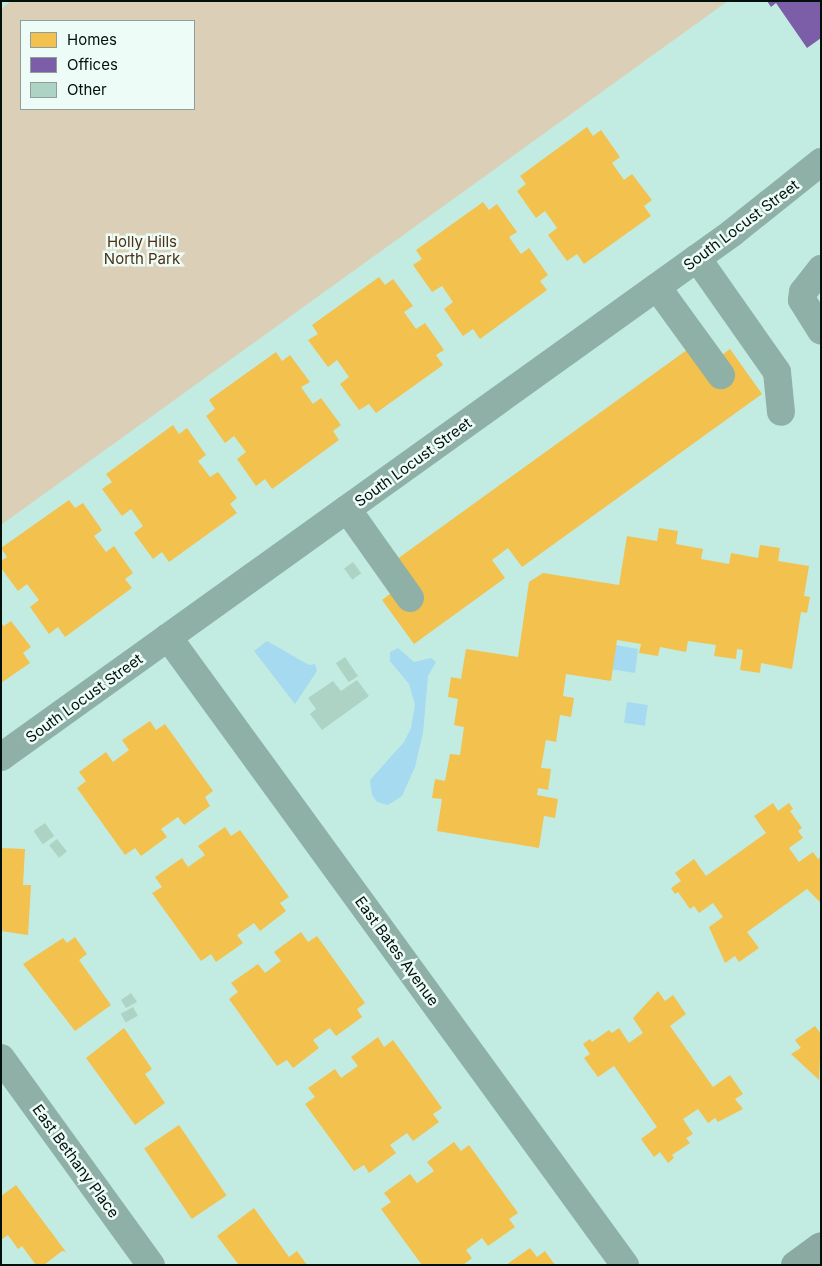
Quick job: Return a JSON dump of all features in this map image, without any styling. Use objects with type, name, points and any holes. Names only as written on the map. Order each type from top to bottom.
[{"type":"main road","points":[[795,1265],[821,1246]]},
{"type":"street","name":"South Locust Street","points":[[1,757],[769,206],[821,162]]},
{"type":"street","points":[[697,258],[778,372],[781,412]]},
{"type":"street","points":[[821,269],[804,292],[802,300],[821,331]]},
{"type":"street","points":[[663,282],[722,365]]},
{"type":"street","points":[[340,514],[399,597]]},
{"type":"street","name":"East Bates Avenue","points":[[168,637],[625,1265]]},
{"type":"street","name":"East Bethany Place","points":[[1,1058],[151,1265]]},
{"type":"green space","name":"Holly Hills North Park","points":[[11,1],[728,1],[1,525],[1,9]]},
{"type":"water","points":[[267,641],[309,665],[315,664],[317,671],[295,704],[254,651]]},
{"type":"water","points":[[599,642],[638,649],[635,673],[572,663]]},
{"type":"water","points":[[398,648],[414,662],[431,658],[436,662],[428,676],[423,733],[415,767],[402,796],[388,805],[377,802],[372,795],[370,780],[404,742],[411,728],[415,705],[409,684],[390,661],[390,652]]},
{"type":"water","points":[[627,702],[648,705],[645,726],[624,723]]},
{"type":"building: Homes","points":[[587,127],[593,136],[601,130],[620,157],[612,163],[624,180],[632,174],[652,200],[644,206],[651,216],[584,264],[577,254],[567,261],[548,235],[557,228],[545,211],[536,218],[517,191],[526,184],[520,176]]},
{"type":"building: Homes","points":[[483,202],[489,210],[497,204],[517,232],[509,237],[521,254],[529,248],[548,275],[540,281],[547,290],[480,339],[473,329],[463,336],[444,309],[453,302],[442,286],[432,292],[413,265],[422,259],[416,250]]},
{"type":"building: Homes","points":[[379,277],[385,285],[393,279],[413,306],[404,312],[416,329],[425,323],[444,350],[436,355],[443,365],[376,413],[369,404],[359,410],[340,384],[349,377],[337,360],[328,367],[308,340],[318,334],[312,325]]},
{"type":"building: Homes","points":[[691,347],[705,367],[730,349],[762,394],[522,567],[508,548],[492,560],[505,578],[414,644],[382,600],[407,581],[393,562]]},
{"type":"building: Homes","points":[[276,352],[282,361],[290,355],[310,382],[301,387],[313,404],[321,398],[341,425],[333,431],[339,440],[272,489],[265,479],[256,486],[237,459],[246,452],[234,436],[225,443],[206,416],[215,409],[209,400]]},
{"type":"building: Homes","points":[[173,425],[179,434],[187,428],[206,455],[198,461],[210,477],[218,472],[237,498],[230,504],[237,513],[169,562],[162,552],[153,559],[134,533],[143,526],[131,509],[122,516],[102,489],[112,482],[106,474]]},
{"type":"building: Homes","points":[[69,500],[75,508],[83,503],[102,530],[94,536],[106,552],[114,546],[133,573],[125,579],[132,588],[65,637],[58,627],[49,634],[30,607],[39,600],[27,584],[18,591],[1,568],[1,561],[7,557],[1,548]]},
{"type":"building: Homes","points":[[659,528],[678,531],[676,544],[703,549],[701,559],[729,564],[731,553],[758,558],[760,545],[780,548],[778,561],[809,566],[804,596],[810,597],[807,613],[801,612],[792,669],[761,663],[760,673],[740,670],[743,650],[737,649],[736,659],[714,656],[716,645],[688,641],[686,652],[660,647],[658,656],[639,653],[641,644],[617,640],[611,681],[566,674],[563,696],[574,698],[571,717],[560,715],[556,742],[546,740],[541,768],[551,769],[548,790],[538,788],[537,795],[558,799],[555,818],[544,816],[539,848],[437,831],[442,799],[432,798],[435,779],[445,781],[450,754],[460,755],[464,727],[454,725],[458,699],[448,697],[451,677],[461,679],[466,649],[518,657],[529,582],[543,573],[619,585],[627,536],[657,541]]},
{"type":"building: Homes","points":[[11,621],[31,647],[23,653],[30,663],[1,683],[1,623],[4,626]]},
{"type":"building: Homes","points":[[150,721],[156,730],[165,724],[213,791],[205,797],[210,806],[184,825],[178,817],[161,829],[167,837],[141,856],[135,848],[125,855],[77,788],[86,781],[79,772],[106,752],[113,762],[129,750],[122,740]]},
{"type":"building: Homes","points":[[773,803],[778,811],[789,803],[793,809],[790,811],[802,828],[798,831],[803,838],[789,848],[799,862],[813,852],[818,859],[821,857],[821,903],[807,889],[747,932],[759,948],[739,962],[735,956],[725,963],[709,927],[723,917],[713,903],[699,913],[694,906],[690,909],[678,892],[675,894],[671,888],[681,881],[675,873],[694,859],[706,876],[766,833],[754,816]]},
{"type":"building: Homes","points":[[225,827],[231,836],[240,830],[289,897],[280,903],[286,911],[260,931],[254,923],[237,935],[243,943],[216,962],[211,954],[201,961],[152,893],[162,887],[155,877],[182,858],[188,867],[205,855],[198,846]]},
{"type":"building: Homes","points":[[1,848],[25,849],[23,885],[31,885],[28,935],[1,931]]},
{"type":"building: Homes","points":[[301,932],[308,942],[317,936],[365,1003],[357,1009],[362,1017],[336,1036],[330,1028],[313,1040],[319,1048],[293,1068],[287,1060],[277,1066],[229,999],[238,992],[231,983],[258,964],[265,973],[281,961],[274,952]]},
{"type":"building: Homes","points":[[75,937],[87,954],[79,960],[111,1005],[75,1031],[23,964],[63,938],[67,943]]},
{"type":"building: Homes","points":[[658,991],[665,1001],[673,995],[686,1014],[670,1026],[713,1087],[730,1075],[743,1094],[735,1099],[743,1109],[718,1122],[715,1118],[708,1123],[698,1109],[683,1119],[693,1134],[686,1138],[690,1143],[672,1155],[674,1158],[668,1163],[660,1152],[654,1157],[641,1139],[657,1127],[614,1066],[598,1077],[584,1058],[590,1054],[583,1044],[590,1039],[592,1042],[609,1030],[612,1033],[619,1028],[629,1043],[643,1033],[633,1018]]},
{"type":"building: Homes","points":[[815,1026],[821,1034],[819,1080],[791,1054],[801,1048],[795,1040]]},
{"type":"building: Homes","points":[[124,1028],[152,1069],[145,1074],[165,1103],[135,1125],[86,1058]]},
{"type":"building: Homes","points":[[378,1037],[384,1047],[393,1040],[442,1108],[433,1114],[439,1122],[413,1141],[407,1133],[390,1145],[396,1153],[369,1173],[364,1165],[354,1171],[305,1104],[315,1097],[308,1088],[335,1069],[341,1078],[358,1066],[351,1057]]},
{"type":"building: Homes","points":[[179,1125],[227,1195],[192,1219],[144,1148]]},
{"type":"building: Homes","points":[[454,1142],[461,1151],[469,1145],[518,1213],[509,1219],[515,1227],[488,1246],[482,1238],[466,1250],[472,1258],[463,1265],[422,1265],[381,1209],[391,1202],[384,1193],[410,1174],[417,1183],[434,1171],[427,1162]]},
{"type":"building: Homes","points":[[16,1185],[66,1252],[62,1251],[44,1265],[36,1265],[22,1246],[18,1249],[8,1235],[1,1240],[1,1196]]},
{"type":"building: Homes","points":[[254,1208],[289,1257],[297,1251],[307,1265],[239,1265],[217,1236]]},
{"type":"building: Homes","points":[[530,1248],[537,1257],[545,1251],[555,1265],[506,1265]]},
{"type":"building: Offices","points":[[767,1],[821,1],[821,38],[807,48],[776,3],[771,7]]},
{"type":"building: Other","points":[[353,562],[361,573],[352,580],[344,568]]},
{"type":"building: Other","points":[[345,657],[358,676],[349,682],[336,663]]},
{"type":"building: Other","points":[[357,680],[369,696],[322,730],[310,714],[316,709],[308,698],[333,681],[341,691]]},
{"type":"building: Other","points":[[45,823],[54,836],[43,844],[34,831]]},
{"type":"building: Other","points":[[57,839],[67,852],[59,858],[49,845]]},
{"type":"building: Other","points":[[131,993],[137,1002],[126,1008],[121,1000]]},
{"type":"building: Other","points":[[133,1007],[138,1016],[126,1023],[121,1014]]}]
